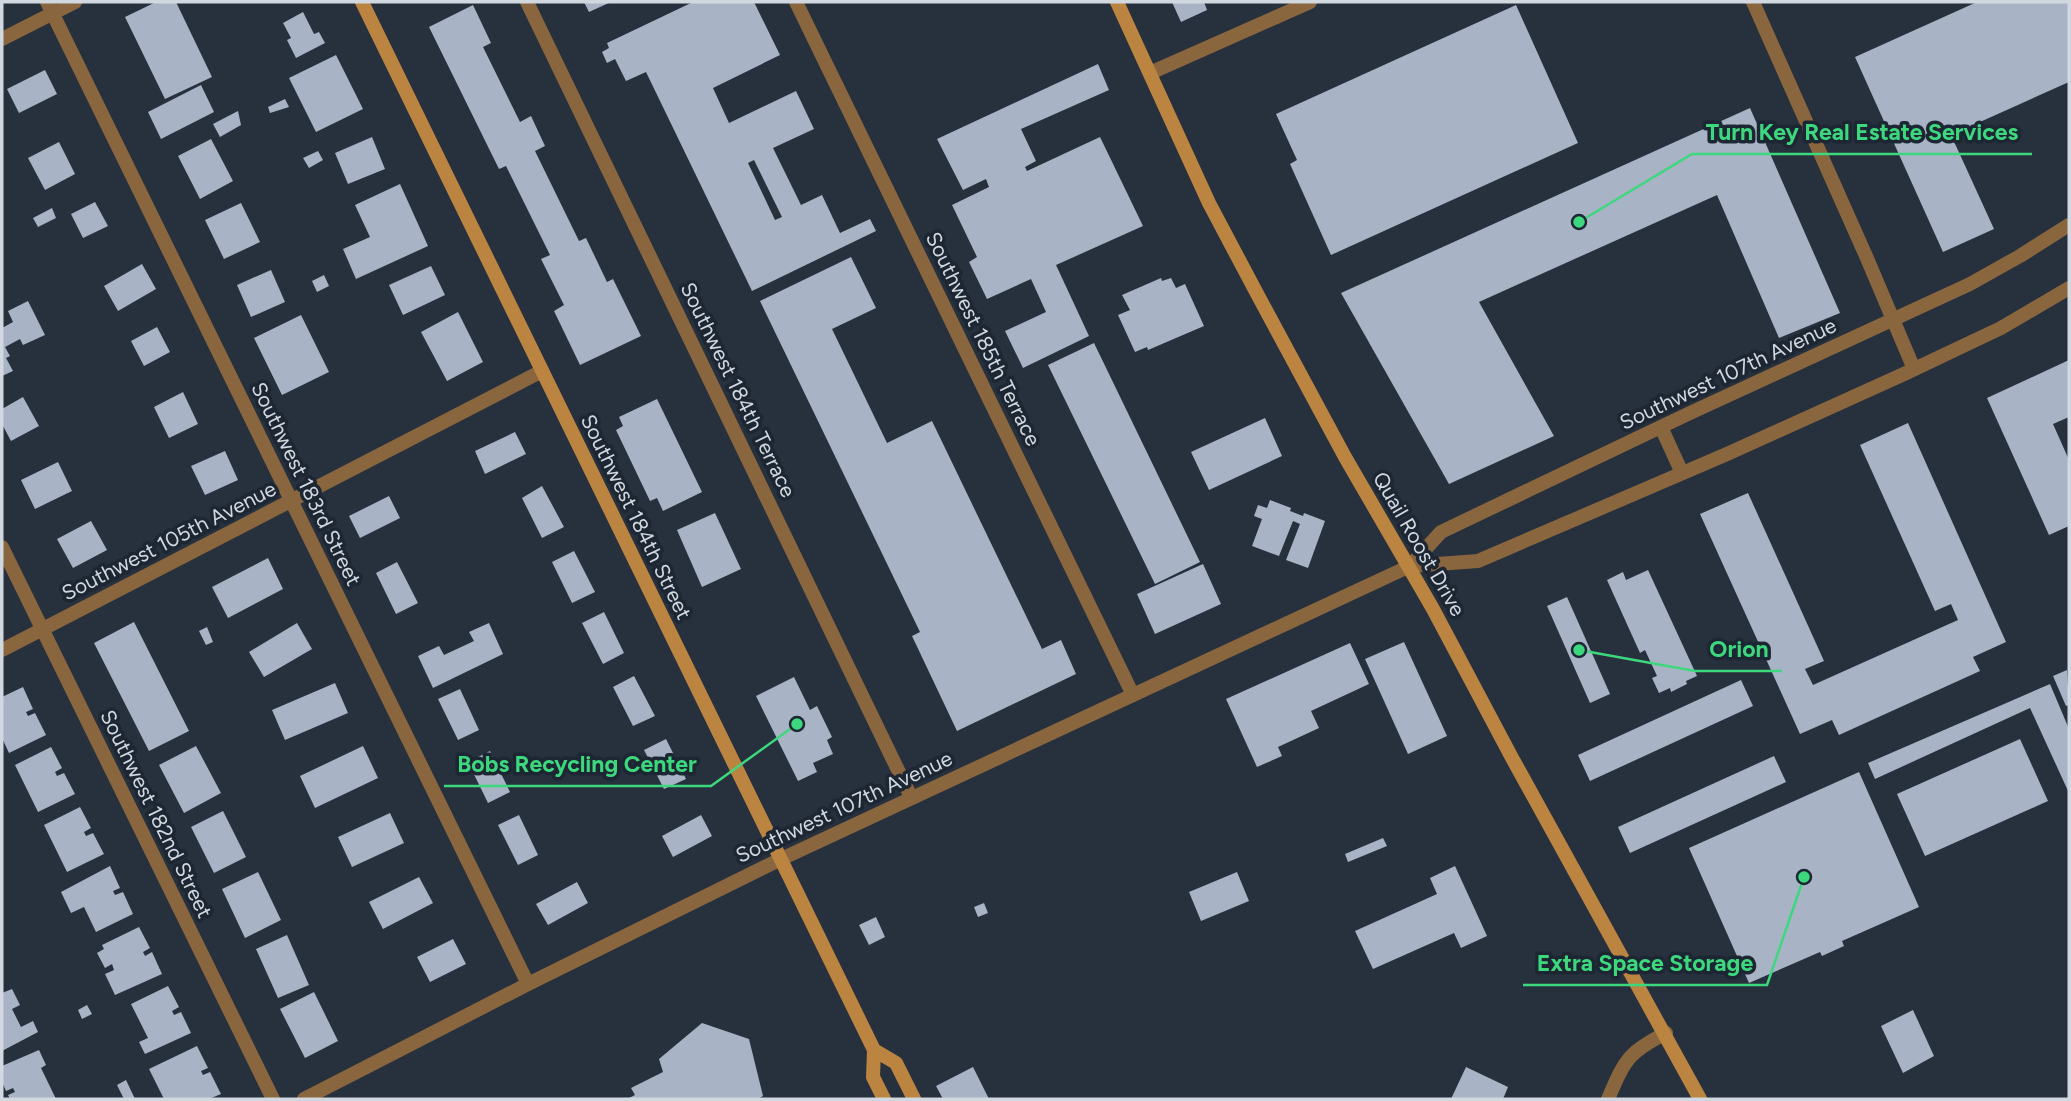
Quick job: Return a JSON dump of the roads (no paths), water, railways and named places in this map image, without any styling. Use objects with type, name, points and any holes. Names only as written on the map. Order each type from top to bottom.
[{"type":"main road","name":"Southwest 184th Street","points":[[362,2],[874,1051],[873,1077],[884,1099]]},
{"type":"main road","name":"Quail Roost Drive","points":[[1117,2],[1209,203],[1345,457],[1409,566],[1700,1099]]},
{"type":"main road","name":"Southwest 184th Street","points":[[874,1051],[896,1063],[914,1099]]},
{"type":"street","points":[[2,39],[50,7],[75,2]]},
{"type":"street","name":"Southwest 184th Terrace","points":[[527,2],[911,797]]},
{"type":"street","name":"Southwest 185th Terrace","points":[[796,2],[1133,695]]},
{"type":"street","points":[[1150,73],[1310,2]]},
{"type":"street","points":[[1753,2],[1914,369]]},
{"type":"street","name":"Southwest 183rd Street","points":[[50,7],[528,984]]},
{"type":"street","name":"Southwest 107th Avenue","points":[[1409,566],[1441,532],[1997,270],[2069,225]]},
{"type":"street","name":"Southwest 107th Avenue","points":[[304,1099],[779,860],[1409,566],[1478,561],[1914,369],[2001,328],[2069,288]]},
{"type":"street","name":"Southwest 105th Avenue","points":[[2,650],[541,371]]},
{"type":"street","points":[[1661,427],[1682,473]]},
{"type":"street","name":"Southwest 182nd Street","points":[[2,547],[273,1099]]},
{"type":"street","points":[[1608,1099],[1632,1053],[1665,1033]]},
{"type":"place","name":"Turn Key Real Estate Services","points":[[1579,222]]},
{"type":"place","name":"Orion","points":[[1579,650]]},
{"type":"place","name":"Bobs Recycling Center","points":[[797,724]]},
{"type":"place","name":"Extra Space Storage","points":[[1804,877]]}]
